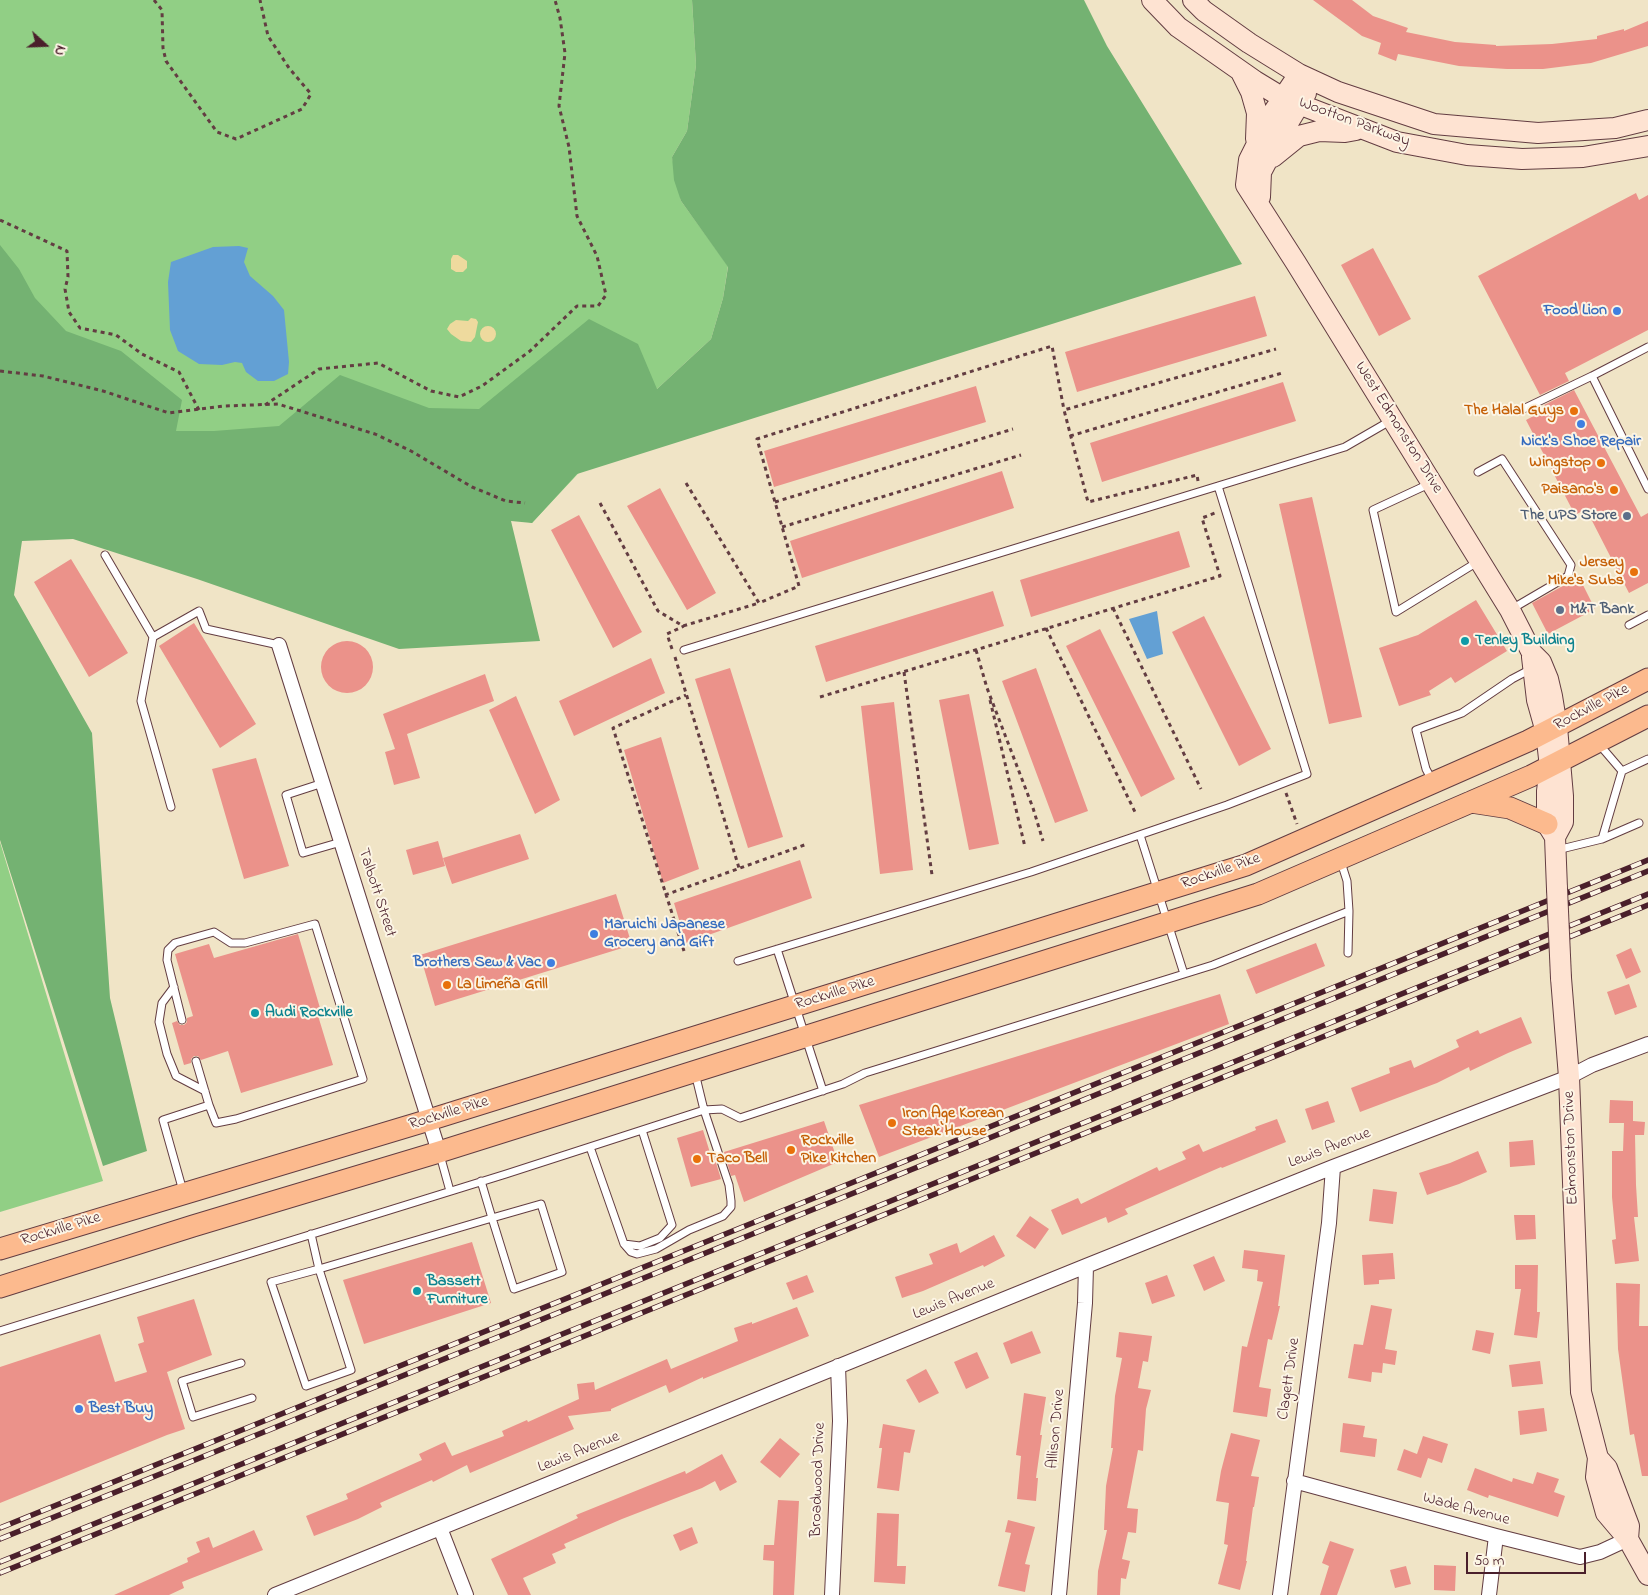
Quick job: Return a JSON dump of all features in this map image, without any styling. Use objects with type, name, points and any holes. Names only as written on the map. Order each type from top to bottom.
[{"type":"main road","name":"Rockville Pike","points":[[0,1249],[429,1120],[1246,865],[1552,730],[1648,679]]},
{"type":"main road","name":"Rockville Pike","points":[[0,1287],[193,1226],[439,1152],[1258,894],[1555,764],[1648,716]]},
{"type":"main road","points":[[1471,802],[1510,808],[1553,837]]},
{"type":"main road","points":[[184,1194],[193,1226]]},
{"type":"street","name":"Wootton Parkway","points":[[1152,0],[1178,27],[1241,71],[1291,101],[1397,142],[1467,155],[1522,159],[1583,157],[1648,146]]},
{"type":"street","name":"Wootton Parkway","points":[[1193,0],[1204,11],[1249,43],[1307,77],[1376,105],[1434,124],[1538,133],[1615,128],[1648,120]]},
{"type":"street","points":[[1241,71],[1252,92],[1257,113],[1261,155],[1299,136],[1320,131],[1345,132],[1363,129]]},
{"type":"street","name":"West Edmonston Drive","points":[[1307,77],[1291,101],[1261,155],[1259,205],[1510,610],[1533,660],[1537,700],[1552,730]]},
{"type":"street","name":"Talbott Street","points":[[279,645],[439,1152]]},
{"type":"street","name":"Edmonston Drive","points":[[1552,730],[1555,764],[1547,791],[1557,888],[1561,978],[1569,1077],[1581,1392],[1598,1458],[1607,1468],[1629,1526],[1628,1539],[1648,1576]]},
{"type":"street","name":"Lewis Avenue","points":[[275,1595],[1086,1266],[1333,1167],[1569,1077],[1592,1065],[1648,1044]]},
{"type":"street","name":"Clagett Drive","points":[[1280,1595],[1329,1223],[1333,1167]]},
{"type":"street","name":"Allison Drive","points":[[1059,1595],[1085,1303],[1086,1266]]},
{"type":"street","name":"Broadwood Drive","points":[[832,1595],[840,1421],[838,1366]]},
{"type":"street","name":"Wade Avenue","points":[[1294,1482],[1580,1557],[1600,1552],[1628,1539]]},
{"type":"street","points":[[440,1528],[466,1595]]},
{"type":"street","points":[[1489,1595],[1496,1536]]},
{"type":"lane","points":[[1519,411],[1648,347]]},
{"type":"lane","points":[[1592,376],[1648,489]]},
{"type":"lane","points":[[684,650],[1345,448],[1393,419]]},
{"type":"lane","points":[[1478,472],[1502,459],[1571,565],[1568,576],[1510,610]]},
{"type":"lane","points":[[1432,483],[1372,510],[1396,612],[1480,561]]},
{"type":"lane","points":[[738,961],[1031,872],[1226,805],[1308,774],[1218,486]]},
{"type":"lane","points":[[105,555],[153,637],[141,701],[171,807]]},
{"type":"lane","points":[[153,637],[199,611],[206,629],[279,645]]},
{"type":"lane","points":[[1629,625],[1648,615]]},
{"type":"lane","points":[[1434,782],[1426,769],[1416,730],[1462,713],[1512,679],[1533,660]]},
{"type":"lane","points":[[1599,742],[1622,770]]},
{"type":"lane","points":[[1602,839],[1622,770],[1648,758]]},
{"type":"lane","points":[[323,784],[286,795],[303,853],[341,842]]},
{"type":"lane","points":[[1553,837],[1602,839],[1639,823]]},
{"type":"lane","points":[[1140,835],[1184,974]]},
{"type":"lane","points":[[1340,859],[1347,882],[1349,911],[1348,953]]},
{"type":"lane","points":[[0,1331],[704,1110],[722,1109],[740,1118],[843,1084],[865,1073],[1213,965],[1349,911]]},
{"type":"lane","points":[[182,1020],[167,960],[168,950],[175,943],[214,932],[230,943],[245,943],[315,924],[363,1079],[236,1119],[216,1123],[196,1061]]},
{"type":"lane","points":[[778,949],[823,1090]]},
{"type":"lane","points":[[174,987],[162,1003],[158,1022],[167,1054],[176,1076],[205,1091]]},
{"type":"lane","points":[[590,1147],[624,1244],[631,1252],[637,1254],[656,1249],[690,1230],[723,1216],[730,1207],[729,1185],[704,1110],[695,1072]]},
{"type":"lane","points":[[184,1194],[163,1120],[210,1105]]},
{"type":"lane","points":[[624,1244],[640,1246],[660,1238],[672,1225],[642,1130]]},
{"type":"lane","points":[[439,1152],[450,1191]]},
{"type":"lane","points":[[311,1234],[319,1269],[351,1370],[306,1386],[271,1282],[319,1269],[492,1218],[541,1204],[562,1272],[514,1289],[492,1218],[481,1181]]},
{"type":"lane","points":[[241,1363],[182,1381],[193,1417],[252,1398]]},
{"type":"path","points":[[154,0],[162,10],[163,48],[166,61],[218,132],[236,140],[302,109],[311,94],[289,68],[268,36],[260,0]]},
{"type":"path","points":[[265,405],[319,369],[378,363],[432,391],[459,397],[482,386],[530,351],[577,306],[598,306],[606,295],[597,256],[577,216],[569,148],[559,106],[565,53],[560,18],[555,0]]},
{"type":"path","points":[[0,220],[67,251],[68,277],[65,289],[69,312],[80,328],[116,335],[142,354],[179,372],[199,410]]},
{"type":"path","points":[[739,868],[667,634],[684,626],[759,603],[799,586],[756,440],[1052,346],[1070,436],[1088,502],[1197,475],[1201,492]]},
{"type":"path","points":[[1064,410],[1276,349]]},
{"type":"path","points":[[0,371],[43,376],[103,391],[169,413],[224,406],[278,404],[375,434],[411,451],[472,487],[506,501],[524,503]]},
{"type":"path","points":[[1070,436],[1282,373]]},
{"type":"path","points":[[775,502],[1013,429]]},
{"type":"path","points":[[782,527],[1021,455]]},
{"type":"path","points":[[686,483],[759,603]]},
{"type":"path","points":[[600,503],[658,611],[684,626]]},
{"type":"path","points":[[820,697],[1220,576],[1202,518],[1225,509]]},
{"type":"path","points":[[1113,608],[1201,789]]},
{"type":"path","points":[[1046,628],[1135,812]]},
{"type":"path","points":[[976,650],[1025,846]]},
{"type":"path","points":[[904,672],[932,875]]},
{"type":"path","points":[[987,688],[1033,808],[1043,841]]},
{"type":"path","points":[[684,951],[613,728],[686,695]]},
{"type":"path","points":[[1282,783],[1298,825]]},
{"type":"path","points":[[665,895],[807,844]]},
{"type":"green space","points":[[0,0],[692,0],[696,65],[687,131],[672,157],[681,201],[728,266],[723,298],[711,339],[657,389],[532,523],[214,431],[175,431],[0,418]]},
{"type":"green space","points":[[692,0],[1084,0],[1107,46],[1242,264],[577,474],[532,523],[511,521],[540,641],[399,649],[197,579],[73,539],[22,541],[14,595],[92,733],[110,998],[147,1151],[103,1166],[0,840],[0,245],[19,269],[35,298],[66,331],[121,351],[182,400],[176,431],[214,431],[279,426],[340,375],[429,408],[479,409],[589,319],[638,344],[657,389],[711,339],[723,298],[728,267],[681,201],[674,180],[672,157],[687,131],[696,65]]},
{"type":"green space","points":[[0,842],[103,1181],[0,1212]]},
{"type":"sand","points":[[453,255],[458,255],[467,261],[467,268],[463,272],[456,272],[451,269]]},
{"type":"sand","points":[[471,318],[476,319],[478,322],[475,337],[471,342],[461,341],[447,329],[456,320],[468,321]]},
{"type":"sand","points":[[485,326],[491,326],[496,331],[494,340],[485,342],[480,337],[480,331]]},
{"type":"water","points":[[239,246],[248,248],[244,262],[250,276],[273,296],[284,310],[289,362],[288,374],[274,381],[258,381],[246,372],[242,363],[235,362],[222,365],[199,364],[178,351],[170,330],[168,282],[171,262],[213,247]]},
{"type":"water","points":[[1157,611],[1163,654],[1147,659],[1129,619]]},
{"type":"building","points":[[1313,0],[1352,0],[1373,16],[1408,28],[1406,32],[1455,42],[1496,46],[1552,44],[1597,39],[1597,36],[1624,29],[1624,31],[1648,21],[1648,46],[1591,63],[1543,69],[1459,66],[1398,54],[1396,61],[1378,54],[1381,43],[1362,36]]},
{"type":"building","points":[[1636,193],[1639,200],[1648,195],[1648,330],[1565,373],[1569,381],[1540,395],[1478,276]]},
{"type":"building","points":[[1373,248],[1411,319],[1379,336],[1341,265]]},
{"type":"building","points":[[1255,296],[1267,336],[1077,392],[1065,352]]},
{"type":"building","points":[[1283,382],[1296,421],[1102,482],[1090,443]]},
{"type":"building","points":[[976,386],[986,422],[774,487],[764,451]]},
{"type":"building","points":[[1574,390],[1641,517],[1648,513],[1648,583],[1629,593],[1586,509],[1575,515],[1526,420],[1547,409],[1544,405]]},
{"type":"building","points":[[1002,471],[1014,508],[802,578],[790,541]]},
{"type":"building","points":[[660,488],[716,593],[687,610],[627,506]]},
{"type":"building","points":[[1312,497],[1362,717],[1329,724],[1279,504]]},
{"type":"building","points":[[579,515],[642,632],[613,648],[551,530]]},
{"type":"building","points":[[1179,531],[1190,567],[1031,617],[1020,580]]},
{"type":"building","points":[[71,559],[128,653],[89,677],[34,582]]},
{"type":"building","points":[[1579,577],[1595,609],[1548,634],[1532,603]]},
{"type":"building","points":[[993,591],[1004,626],[826,682],[815,646]]},
{"type":"building","points":[[1476,600],[1507,651],[1455,683],[1451,677],[1429,691],[1431,695],[1399,706],[1379,648],[1418,635]]},
{"type":"building","points":[[1204,616],[1271,749],[1239,766],[1172,632]]},
{"type":"building","points":[[194,623],[256,724],[220,748],[159,646]]},
{"type":"building","points":[[1100,629],[1175,779],[1141,797],[1066,646]]},
{"type":"building","points":[[342,641],[352,641],[366,648],[373,662],[373,672],[366,686],[352,693],[342,693],[332,689],[325,682],[321,672],[321,662],[325,652],[332,645]]},
{"type":"building","points":[[651,658],[665,693],[574,736],[559,701]]},
{"type":"building","points":[[730,668],[783,837],[748,848],[695,679]]},
{"type":"building","points":[[1036,668],[1088,811],[1055,823],[1002,681]]},
{"type":"building","points":[[485,674],[494,701],[407,734],[420,778],[394,785],[385,752],[395,749],[383,714]]},
{"type":"building","points":[[969,694],[999,844],[969,850],[939,700]]},
{"type":"building","points":[[516,696],[560,800],[535,814],[489,710]]},
{"type":"building","points":[[894,702],[913,870],[880,874],[861,706]]},
{"type":"building","points":[[661,737],[699,869],[663,883],[624,750]]},
{"type":"building","points":[[256,758],[289,866],[244,879],[212,769]]},
{"type":"building","points":[[520,834],[529,859],[452,884],[443,858]]},
{"type":"building","points":[[438,841],[445,866],[413,875],[406,850]]},
{"type":"building","points":[[800,860],[812,898],[686,943],[674,903]]},
{"type":"building","points":[[616,894],[632,945],[435,1006],[420,955]]},
{"type":"building","name":"Audi Rockville","points":[[298,934],[320,1008],[316,1009],[333,1065],[241,1093],[228,1051],[201,1060],[198,1056],[194,1056],[191,1059],[191,1063],[184,1065],[172,1023],[177,1021],[180,1025],[184,1025],[187,1022],[187,1018],[193,1016],[175,954],[209,944],[214,958]]},
{"type":"building","points":[[1316,943],[1325,966],[1256,994],[1246,970]]},
{"type":"building","points":[[1631,948],[1641,972],[1626,979],[1616,955]]},
{"type":"building","points":[[1629,984],[1637,1007],[1615,1015],[1607,992]]},
{"type":"building","points":[[1220,994],[1229,1024],[879,1157],[859,1105]]},
{"type":"building","points":[[1521,1017],[1532,1043],[1470,1071],[1469,1067],[1437,1083],[1360,1112],[1351,1088],[1390,1073],[1389,1068],[1411,1060],[1414,1068],[1459,1047],[1456,1040],[1478,1030],[1480,1034]]},
{"type":"building","points":[[1610,1100],[1633,1101],[1633,1121],[1645,1122],[1644,1135],[1635,1135],[1638,1217],[1634,1217],[1639,1261],[1615,1264],[1612,1240],[1616,1239],[1612,1197],[1612,1151],[1623,1151],[1624,1123],[1609,1123]]},
{"type":"building","points":[[1328,1101],[1335,1122],[1312,1130],[1305,1109]]},
{"type":"building","points":[[1277,1119],[1286,1142],[1221,1167],[1125,1209],[1128,1214],[1108,1223],[1106,1217],[1062,1235],[1051,1210],[1078,1198],[1081,1204],[1157,1167],[1159,1171],[1186,1159],[1182,1152],[1199,1144],[1203,1152],[1256,1130],[1255,1127]]},
{"type":"building","points":[[824,1121],[838,1162],[744,1202],[735,1175],[731,1176],[724,1152]]},
{"type":"building","name":"Taco Bell","points":[[703,1130],[721,1179],[691,1187],[677,1138]]},
{"type":"building","points":[[1533,1140],[1535,1165],[1510,1167],[1509,1142]]},
{"type":"building","points":[[1478,1151],[1487,1172],[1427,1195],[1419,1173]]},
{"type":"building","points":[[1373,1189],[1397,1192],[1393,1224],[1369,1221]]},
{"type":"building","points":[[1514,1215],[1535,1215],[1536,1239],[1516,1240]]},
{"type":"building","points":[[1030,1216],[1049,1229],[1035,1249],[1016,1236]]},
{"type":"building","points":[[994,1235],[1005,1256],[984,1267],[983,1265],[902,1298],[895,1277],[933,1264],[929,1254],[957,1243],[960,1253]]},
{"type":"building","name":"Bassett Furniture","points":[[472,1242],[491,1303],[364,1344],[343,1280]]},
{"type":"building","points":[[1244,1250],[1285,1255],[1278,1306],[1280,1306],[1272,1340],[1268,1339],[1259,1387],[1271,1389],[1267,1417],[1233,1412],[1242,1346],[1247,1347],[1263,1282],[1257,1281],[1258,1270],[1242,1268]]},
{"type":"building","points":[[1393,1253],[1395,1279],[1379,1280],[1379,1284],[1364,1285],[1362,1255]]},
{"type":"building","points":[[1214,1256],[1225,1281],[1204,1291],[1193,1265]]},
{"type":"building","points":[[1515,1265],[1538,1265],[1537,1312],[1540,1312],[1537,1338],[1514,1335],[1521,1289],[1515,1289]]},
{"type":"building","points":[[807,1275],[814,1292],[793,1300],[786,1283]]},
{"type":"building","points":[[1167,1275],[1175,1296],[1152,1304],[1145,1283]]},
{"type":"building","points":[[1616,1283],[1640,1284],[1639,1326],[1648,1326],[1648,1476],[1642,1476],[1634,1434],[1630,1435],[1618,1349]]},
{"type":"building","name":"Best Buy","points":[[194,1299],[212,1355],[167,1372],[185,1429],[0,1503],[0,1367],[100,1334],[115,1382],[147,1372],[138,1344],[144,1342],[137,1317]]},
{"type":"building","points":[[1371,1305],[1392,1309],[1385,1349],[1397,1351],[1395,1365],[1383,1363],[1382,1373],[1372,1372],[1371,1382],[1348,1378],[1354,1344],[1363,1345]]},
{"type":"building","points":[[797,1307],[809,1336],[703,1379],[703,1377],[669,1393],[666,1385],[611,1409],[611,1411],[568,1416],[574,1429],[470,1473],[467,1465],[433,1482],[432,1480],[380,1503],[382,1507],[358,1519],[314,1536],[306,1516],[348,1499],[346,1494],[422,1460],[419,1454],[445,1442],[452,1456],[504,1436],[502,1431],[527,1420],[528,1422],[579,1399],[577,1384],[594,1382],[595,1390],[667,1359],[671,1369],[738,1341],[734,1328],[752,1322],[752,1324]]},
{"type":"building","points":[[1476,1330],[1494,1333],[1490,1354],[1472,1350]]},
{"type":"building","points":[[1032,1331],[1041,1353],[1011,1364],[1003,1343]]},
{"type":"building","points":[[1119,1332],[1152,1336],[1148,1362],[1143,1361],[1138,1388],[1151,1390],[1146,1409],[1143,1451],[1138,1450],[1127,1508],[1138,1509],[1136,1533],[1128,1532],[1122,1559],[1130,1561],[1126,1579],[1121,1578],[1120,1595],[1097,1595],[1098,1571],[1107,1530],[1104,1530],[1106,1486],[1113,1448],[1111,1448],[1115,1396],[1122,1358],[1116,1357]]},
{"type":"building","points":[[977,1352],[989,1378],[966,1389],[954,1362]]},
{"type":"building","points":[[1540,1361],[1543,1384],[1512,1387],[1509,1365]]},
{"type":"building","points":[[926,1369],[939,1393],[919,1403],[906,1380]]},
{"type":"building","points":[[1024,1393],[1046,1397],[1040,1435],[1042,1435],[1036,1478],[1038,1478],[1036,1501],[1017,1499],[1021,1456],[1016,1455]]},
{"type":"building","points":[[1544,1408],[1547,1431],[1520,1435],[1518,1411]]},
{"type":"building","points":[[1343,1423],[1365,1426],[1363,1437],[1377,1439],[1375,1457],[1340,1452]]},
{"type":"building","points":[[883,1424],[915,1430],[910,1453],[904,1452],[899,1491],[877,1488],[882,1448],[879,1448]]},
{"type":"building","points":[[1231,1433],[1260,1440],[1251,1476],[1259,1477],[1253,1507],[1247,1561],[1240,1590],[1218,1584],[1228,1545],[1224,1544],[1229,1503],[1216,1501],[1221,1471]]},
{"type":"building","points":[[1423,1436],[1448,1444],[1442,1463],[1428,1458],[1421,1478],[1397,1470],[1404,1449],[1417,1454]]},
{"type":"building","points":[[780,1438],[800,1454],[780,1478],[760,1462]]},
{"type":"building","points":[[722,1454],[737,1482],[720,1491],[715,1481],[564,1544],[566,1548],[552,1554],[556,1563],[523,1578],[531,1595],[508,1595],[491,1559],[578,1518],[576,1515],[685,1471],[686,1474]]},
{"type":"building","points":[[1475,1468],[1512,1482],[1513,1478],[1533,1484],[1537,1472],[1559,1479],[1554,1492],[1565,1496],[1558,1517],[1489,1495],[1488,1498],[1467,1490]]},
{"type":"building","points":[[778,1500],[799,1501],[794,1595],[773,1595],[774,1561],[763,1560],[764,1545],[774,1545]]},
{"type":"building","points":[[877,1513],[899,1514],[897,1566],[906,1566],[905,1584],[874,1582]]},
{"type":"building","points":[[1008,1520],[1035,1527],[1025,1564],[1030,1565],[1025,1592],[998,1586],[1011,1533],[1005,1532]]},
{"type":"building","points":[[692,1527],[698,1543],[680,1551],[673,1535]]},
{"type":"building","points":[[254,1530],[263,1550],[182,1582],[184,1588],[169,1595],[114,1595],[188,1562],[187,1558],[200,1552],[196,1542],[209,1537],[213,1548]]},
{"type":"building","points":[[1330,1541],[1354,1549],[1337,1595],[1320,1595],[1329,1566],[1322,1563]]},
{"type":"building","points":[[1434,1565],[1456,1566],[1455,1591],[1434,1590]]},
{"type":"building","points":[[1406,1566],[1411,1584],[1395,1588],[1390,1570]]},
{"type":"railway","points":[[0,1528],[1648,860]]},
{"type":"railway","points":[[0,1539],[1648,871]]},
{"type":"railway","points":[[0,1562],[1648,894]]},
{"type":"railway","points":[[0,1573],[1648,905]]},
{"type":"place","name":"Food Lion","points":[[1617,311]]},
{"type":"place","name":"The Halal Guys","points":[[1574,411]]},
{"type":"place","name":"Nick's Shoe Repair","points":[[1581,424]]},
{"type":"place","name":"Wingstop","points":[[1601,463]]},
{"type":"place","name":"Paisano's","points":[[1614,490]]},
{"type":"place","name":"The UPS Store","points":[[1627,516]]},
{"type":"place","name":"Jersey Mike's Subs","points":[[1634,572]]},
{"type":"place","name":"M&T Bank","points":[[1560,610]]},
{"type":"place","name":"Tenley Building","points":[[1465,641]]},
{"type":"place","name":"Maruichi Japanese Grocery and Gift","points":[[594,934]]},
{"type":"place","name":"Brothers Sew & Vac","points":[[551,963]]},
{"type":"place","name":"La Limeña Grill","points":[[447,985]]},
{"type":"place","name":"Audi Rockville","points":[[255,1013]]},
{"type":"place","name":"Iron Age Korean Steak House","points":[[892,1123]]},
{"type":"place","name":"Rockville Pike Kitchen","points":[[791,1150]]},
{"type":"place","name":"Taco Bell","points":[[697,1159]]},
{"type":"place","name":"Bassett Furniture","points":[[417,1291]]},
{"type":"place","name":"Best Buy","points":[[79,1409]]}]
